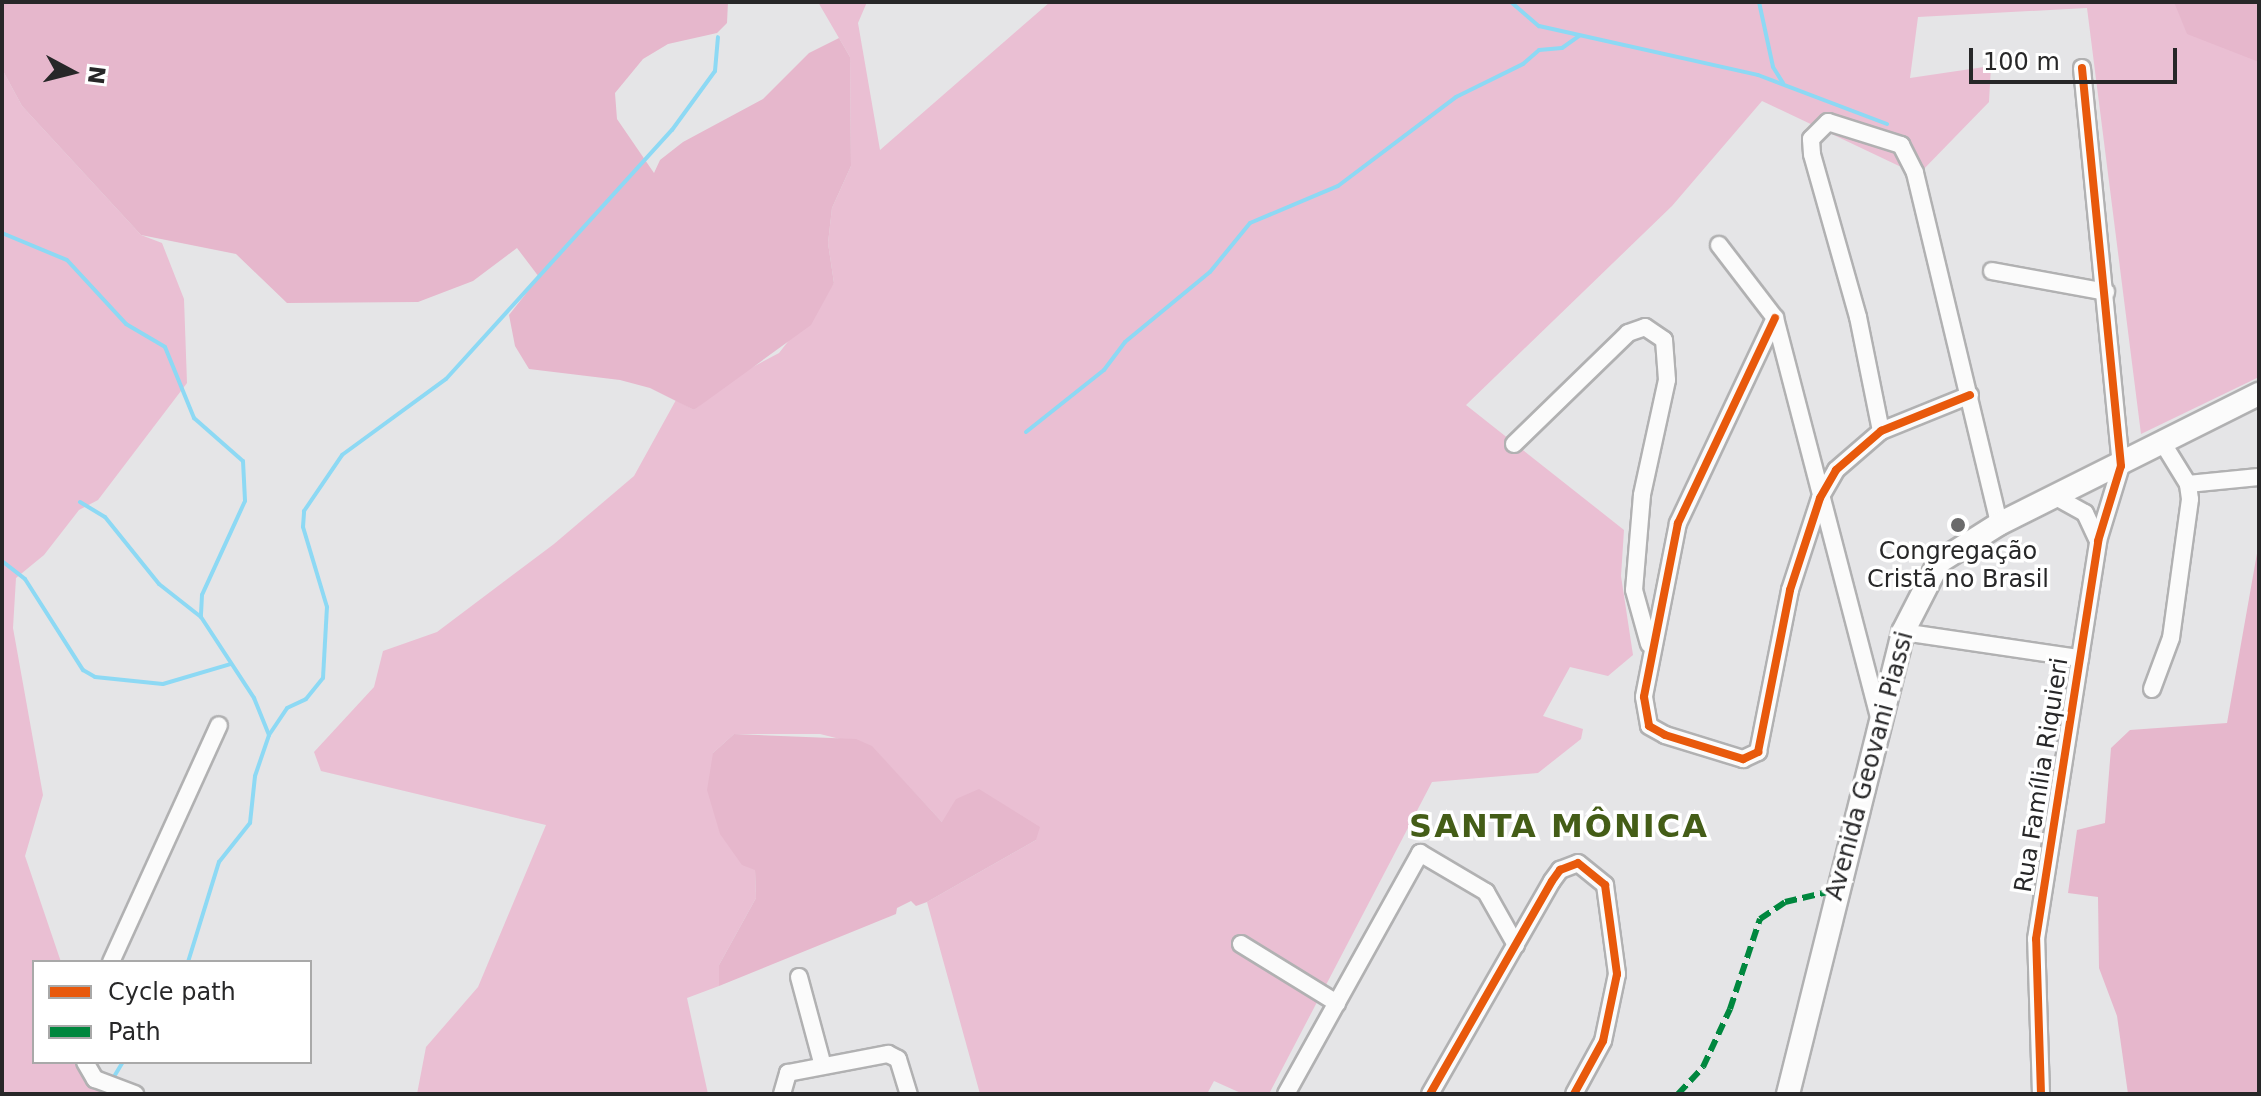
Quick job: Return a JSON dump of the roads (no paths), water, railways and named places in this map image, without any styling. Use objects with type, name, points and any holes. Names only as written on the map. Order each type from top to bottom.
[{"type":"main road","name":"Avenida Geovani Piassi","points":[[1788,1094],[1903,632],[1939,562],[1999,524],[2164,445],[2259,394]]},
{"type":"street","points":[[2082,68],[2121,466]]},
{"type":"street","points":[[1881,431],[1858,317],[1812,154],[1811,139],[1828,122],[1901,145],[1915,173],[1999,524]]},
{"type":"street","points":[[1719,245],[1775,318],[1880,722]]},
{"type":"street","points":[[1992,271],[2106,292]]},
{"type":"street","points":[[1775,318],[1678,523],[1644,697],[1644,716],[1665,735],[1743,759],[1758,752],[1780,626],[1820,498],[1836,470],[1881,431],[1970,395]]},
{"type":"street","points":[[1514,444],[1628,333],[1645,327],[1664,340],[1667,380],[1642,495],[1634,590],[1651,650]]},
{"type":"street","points":[[2152,689],[2171,638],[2188,484],[2164,445]]},
{"type":"street","name":"Rua Família Riquieri","points":[[2041,1094],[2034,960],[2098,541],[2121,466]]},
{"type":"street","points":[[2188,484],[2259,477]]},
{"type":"street","points":[[2056,497],[2085,513],[2098,541]]},
{"type":"street","points":[[1903,632],[2080,658]]},
{"type":"street","points":[[112,960],[219,725]]},
{"type":"street","points":[[1286,1094],[1420,853],[1486,892],[1516,945]]},
{"type":"street","points":[[1430,1094],[1560,870],[1578,863],[1596,873],[1610,901],[1616,995],[1603,1041],[1574,1094]]},
{"type":"street","points":[[1241,944],[1337,1003]]},
{"type":"street","points":[[799,977],[823,1066]]},
{"type":"street","points":[[783,1088],[788,1073],[894,1055],[908,1089]]},
{"type":"street","points":[[86,1064],[95,1079],[135,1094]]},
{"type":"waterway","points":[[1511,2],[1539,26],[1758,75],[1887,124]]},
{"type":"waterway","points":[[1759,2],[1773,67],[1783,83]]},
{"type":"waterway","points":[[1026,432],[1104,370],[1125,342],[1210,272],[1250,223],[1338,186],[1456,97],[1523,64],[1539,50],[1562,48],[1579,36]]},
{"type":"waterway","points":[[189,960],[219,862],[250,823],[255,776],[269,735],[287,708],[306,699],[323,678],[327,607],[303,527],[304,511],[342,455],[446,379],[672,130],[715,71],[718,37]]},
{"type":"waterway","points":[[2,233],[67,260],[126,324],[165,347],[194,418],[243,461],[245,501],[202,595],[201,617]]},
{"type":"waterway","points":[[80,502],[105,517],[159,584],[201,617],[254,698],[269,735]]},
{"type":"waterway","points":[[2,561],[25,579],[83,670],[95,677],[163,684],[231,664]]},
{"type":"waterway","points":[[112,1080],[122,1064]]},
{"type":"place","name":"Congregação Cristã no Brasil","points":[[1958,525]]},
{"type":"district","name":"SANTA MÔNICA","points":[[1559,826]]}]
